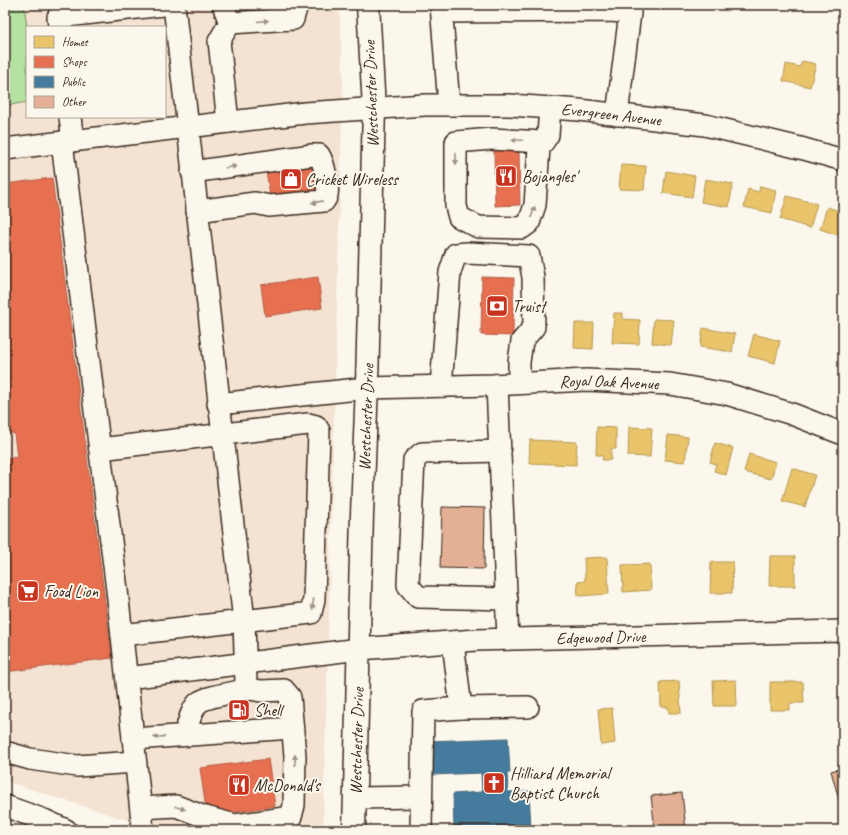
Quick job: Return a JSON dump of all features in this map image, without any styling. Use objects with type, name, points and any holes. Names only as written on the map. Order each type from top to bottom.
[{"type":"main road","name":"Westchester Drive","points":[[354,830],[374,108],[368,5]]},
{"type":"street","points":[[59,26],[58,17],[163,5]]},
{"type":"street","points":[[174,5],[196,211],[244,622],[246,683],[250,689]]},
{"type":"street","points":[[228,122],[219,41],[227,14],[293,19],[297,5]]},
{"type":"street","points":[[449,105],[442,9],[612,11],[628,9],[630,13],[617,115]]},
{"type":"street","points":[[492,105],[492,139]]},
{"type":"street","name":"Evergreen Avenue","points":[[5,149],[305,113],[374,108],[492,105],[550,108],[706,125],[843,160]]},
{"type":"street","points":[[542,142],[492,139],[456,142],[456,206],[459,217],[478,227],[522,228],[530,223],[535,205],[539,148],[548,135],[550,108]]},
{"type":"street","points":[[70,118],[68,142],[100,449],[144,830]]},
{"type":"street","points":[[192,172],[319,155],[325,167],[328,195],[324,201],[269,206],[255,203],[196,211]]},
{"type":"street","points":[[441,386],[450,272],[456,254],[467,253],[528,256],[533,277],[534,327],[522,342],[519,362],[519,383]]},
{"type":"street","name":"Royal Oak Avenue","points":[[218,404],[367,388],[586,380],[670,384],[727,394],[792,414],[843,434]]},
{"type":"street","points":[[497,384],[508,639]]},
{"type":"street","points":[[100,449],[308,424],[316,426],[319,431],[314,599],[311,613],[122,635]]},
{"type":"street","points":[[500,451],[422,453],[414,460],[408,585],[418,597],[507,599]]},
{"type":"street","name":"Edgewood Drive","points":[[127,678],[359,649],[453,642],[508,639],[843,631]]},
{"type":"street","points":[[453,642],[461,708]]},
{"type":"street","points":[[141,808],[176,806],[205,817],[235,825],[291,817],[294,805],[295,756],[290,697],[284,690],[261,691],[250,689],[206,699],[198,703],[190,717],[184,735]]},
{"type":"street","points":[[421,830],[423,711],[461,708],[528,707]]},
{"type":"street","points":[[133,739],[292,728]]},
{"type":"street","points":[[5,752],[30,759],[77,766],[135,762]]},
{"type":"street","points":[[355,798],[421,797]]},
{"type":"street","points":[[5,806],[44,820],[66,830]]},
{"type":"shaded area","points":[[24,5],[339,5],[343,75],[323,830],[158,830],[5,781],[5,106],[26,102],[26,118],[166,118],[166,26],[27,26]]},
{"type":"green space","points":[[5,5],[24,5],[27,26],[26,102],[5,106]]},
{"type":"building: Homes","points":[[802,61],[816,64],[810,87],[783,81],[786,64],[800,67]]},
{"type":"building: Homes","points":[[843,81],[843,105],[838,104]]},
{"type":"building: Homes","points":[[621,165],[646,166],[644,190],[619,189]]},
{"type":"building: Homes","points":[[666,171],[695,176],[692,197],[663,193]]},
{"type":"building: Homes","points":[[705,179],[733,184],[729,207],[701,202]]},
{"type":"building: Homes","points":[[760,186],[776,190],[772,213],[744,207],[748,189],[759,192]]},
{"type":"building: Homes","points":[[787,196],[817,204],[810,228],[780,219]]},
{"type":"building: Homes","points":[[827,207],[843,212],[843,237],[820,229]]},
{"type":"building: Homes","points":[[614,313],[623,313],[623,319],[640,320],[639,344],[612,343]]},
{"type":"building: Homes","points":[[654,319],[674,320],[671,345],[652,343]]},
{"type":"building: Homes","points":[[575,323],[594,323],[593,349],[574,348]]},
{"type":"building: Homes","points":[[703,328],[735,334],[732,352],[700,347]]},
{"type":"building: Homes","points":[[754,334],[780,341],[775,363],[748,356]]},
{"type":"building: Homes","points":[[597,427],[616,428],[616,449],[611,449],[611,460],[602,460],[603,455],[596,455]]},
{"type":"building: Homes","points":[[629,427],[652,428],[650,457],[628,456]]},
{"type":"building: Homes","points":[[668,435],[688,437],[685,462],[665,460]]},
{"type":"building: Homes","points":[[530,440],[577,442],[576,465],[529,463]]},
{"type":"building: Homes","points":[[715,443],[733,448],[726,475],[714,471],[716,464],[710,462]]},
{"type":"building: Homes","points":[[749,454],[776,462],[771,479],[744,472]]},
{"type":"building: Homes","points":[[792,468],[815,475],[805,507],[782,501]]},
{"type":"building: Homes","points":[[843,492],[843,505],[839,503]]},
{"type":"building: Homes","points":[[770,556],[795,556],[795,586],[769,586]]},
{"type":"building: Homes","points":[[607,557],[609,594],[578,596],[577,582],[585,581],[584,558]]},
{"type":"building: Homes","points":[[711,562],[733,562],[732,593],[710,593]]},
{"type":"building: Homes","points":[[650,564],[651,590],[623,592],[622,565]]},
{"type":"building: Homes","points":[[736,680],[737,706],[714,706],[713,681]]},
{"type":"building: Homes","points":[[679,681],[681,713],[669,713],[668,707],[661,707],[660,682]]},
{"type":"building: Homes","points":[[770,682],[803,682],[804,703],[790,703],[790,710],[770,710]]},
{"type":"building: Homes","points":[[612,708],[615,743],[601,745],[598,709]]},
{"type":"building: Shops","points":[[519,148],[520,205],[495,206],[494,149]]},
{"type":"building: Shops","points":[[313,165],[316,190],[312,191],[313,194],[270,196],[266,171]]},
{"type":"building: Shops","points":[[52,178],[112,658],[5,672],[5,459],[17,457],[14,433],[5,434],[5,184]]},
{"type":"building: Shops","points":[[318,277],[322,308],[265,316],[261,285]]},
{"type":"building: Shops","points":[[482,277],[514,278],[513,336],[481,335]]},
{"type":"building: Shops","points":[[268,759],[275,806],[207,816],[200,768]]},
{"type":"building: Public","name":"Hilliard Memorial Baptist Church","points":[[508,738],[510,773],[507,773],[508,792],[529,791],[531,829],[454,830],[453,794],[482,792],[481,773],[431,775],[429,741]]},
{"type":"building: Other","points":[[442,507],[485,508],[484,569],[440,568]]},
{"type":"building: Other","points":[[843,768],[843,814],[831,771]]},
{"type":"building: Other","points":[[682,793],[686,830],[655,830],[651,796]]},
{"type":"place","name":"Bojangles'","points":[[506,176]]},
{"type":"place","name":"Cricket Wireless","points":[[291,179]]},
{"type":"place","name":"Truist","points":[[497,306]]},
{"type":"place","name":"Food Lion","points":[[28,591]]},
{"type":"place","name":"Shell","points":[[239,710]]},
{"type":"place","name":"Hilliard Memorial Baptist Church","points":[[494,783]]},
{"type":"place","name":"McDonald's","points":[[239,785]]}]
